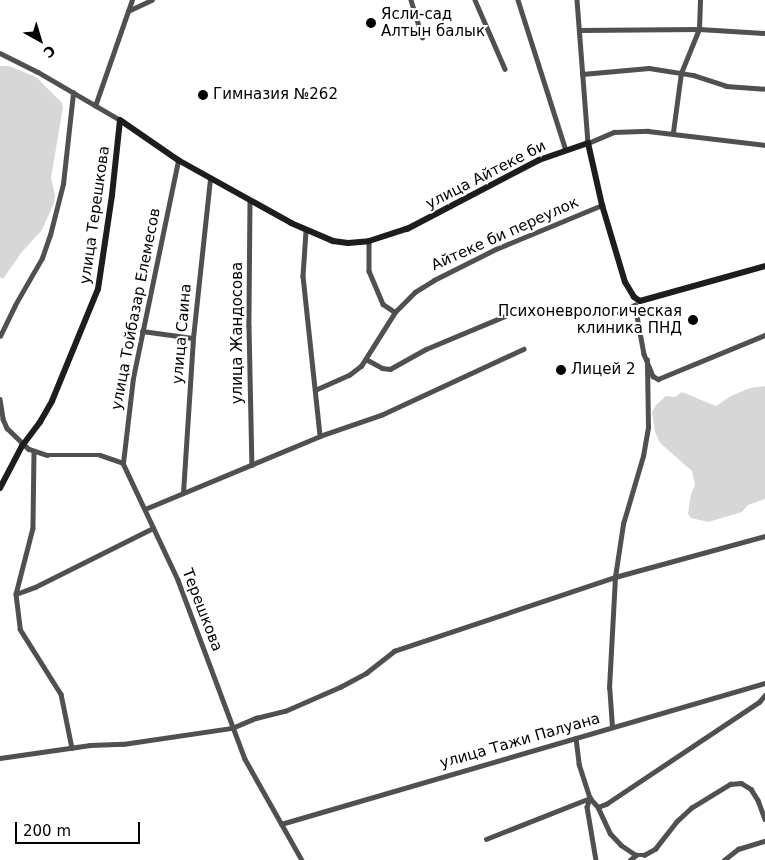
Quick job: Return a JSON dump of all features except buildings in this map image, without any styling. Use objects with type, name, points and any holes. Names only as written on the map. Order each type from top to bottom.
[{"type":"street","points":[[95,106],[132,0]]},
{"type":"street","points":[[128,11],[152,0]]},
{"type":"street","points":[[411,0],[422,37]]},
{"type":"street","points":[[474,0],[505,68]]},
{"type":"street","points":[[518,0],[566,150]]},
{"type":"street","points":[[577,0],[588,143],[602,205],[625,282],[629,292],[638,303],[647,360],[648,427],[643,456],[623,524],[615,577],[609,688],[612,727]]},
{"type":"street","points":[[673,132],[682,73],[700,29],[700,0]]},
{"type":"street","points":[[579,30],[700,29],[765,33]]},
{"type":"street","points":[[0,53],[120,120]]},
{"type":"street","points":[[582,74],[649,68],[693,75],[726,86],[765,89]]},
{"type":"street","points":[[0,336],[42,258],[50,236],[63,184],[73,93]]},
{"type":"street","name":"улица Айтеке би","points":[[120,120],[178,160],[210,178],[306,231],[340,242],[369,242],[407,229],[539,160],[614,132],[673,132],[765,145]]},
{"type":"street","name":"улица Терешкова","points":[[0,488],[22,445],[40,422],[52,401],[98,289],[112,195],[120,120]]},
{"type":"street","name":"улица Тойбазар Елемесов","points":[[123,463],[133,378],[178,160]]},
{"type":"street","name":"улица Саина","points":[[184,493],[193,338],[210,178]]},
{"type":"street","name":"улица Жандосова","points":[[250,200],[249,326],[252,465]]},
{"type":"street","name":"Айтеке би переулок","points":[[315,390],[355,371],[366,359],[395,312],[415,292],[454,268],[602,205]]},
{"type":"street","points":[[306,231],[303,276],[320,436]]},
{"type":"street","points":[[369,242],[368,271],[382,304],[395,312]]},
{"type":"street","points":[[619,313],[638,303],[765,266]]},
{"type":"street","points":[[366,359],[382,368],[390,369],[426,349],[505,316]]},
{"type":"street","points":[[142,331],[193,338]]},
{"type":"street","points":[[647,360],[653,376],[658,379],[765,335]]},
{"type":"street","points":[[145,509],[320,436],[382,415],[523,349]]},
{"type":"street","points":[[0,399],[3,419],[7,428],[22,445],[34,452],[47,455],[100,455],[123,463]]},
{"type":"street","points":[[34,452],[33,528],[16,594],[20,630],[61,694],[72,748]]},
{"type":"street","name":"Терешкова","points":[[123,463],[178,580],[245,759],[302,860]]},
{"type":"street","points":[[16,594],[35,587],[153,528]]},
{"type":"street","points":[[0,758],[72,748],[123,744],[232,728],[256,718],[285,711],[340,687],[366,673],[394,651],[615,577],[765,536]]},
{"type":"street","name":"улица Тажи Палуана","points":[[281,824],[765,684]]},
{"type":"street","points":[[598,807],[623,794],[759,702],[765,695]]},
{"type":"street","points":[[576,738],[579,764],[590,798],[598,807],[610,833],[621,846],[636,855],[644,855],[655,849],[676,822],[691,808],[730,784],[741,783],[752,789],[765,820]]},
{"type":"street","points":[[486,839],[590,798]]},
{"type":"street","points":[[590,798],[587,807],[596,860]]},
{"type":"street","points":[[724,860],[738,849],[765,841]]},
{"type":"street","points":[[630,860],[636,855]]},
{"type":"shaded area","points":[[0,66],[9,66],[36,77],[62,103],[63,107],[51,178],[55,195],[54,203],[42,230],[21,253],[3,279],[0,277]]},
{"type":"shaded area","points":[[765,386],[765,499],[748,505],[742,512],[708,522],[691,518],[688,514],[691,494],[695,485],[692,471],[660,443],[655,432],[652,412],[656,405],[666,396],[675,397],[682,392],[716,406],[731,396],[750,388]]},
{"type":"place","name":"Ясли-сад Алтын балык","points":[[371,23]]},
{"type":"place","name":"Гимназия №262","points":[[203,95]]},
{"type":"place","name":"Психоневрологическая клиника ПНД","points":[[693,320]]},
{"type":"place","name":"Лицей 2","points":[[561,370]]}]
